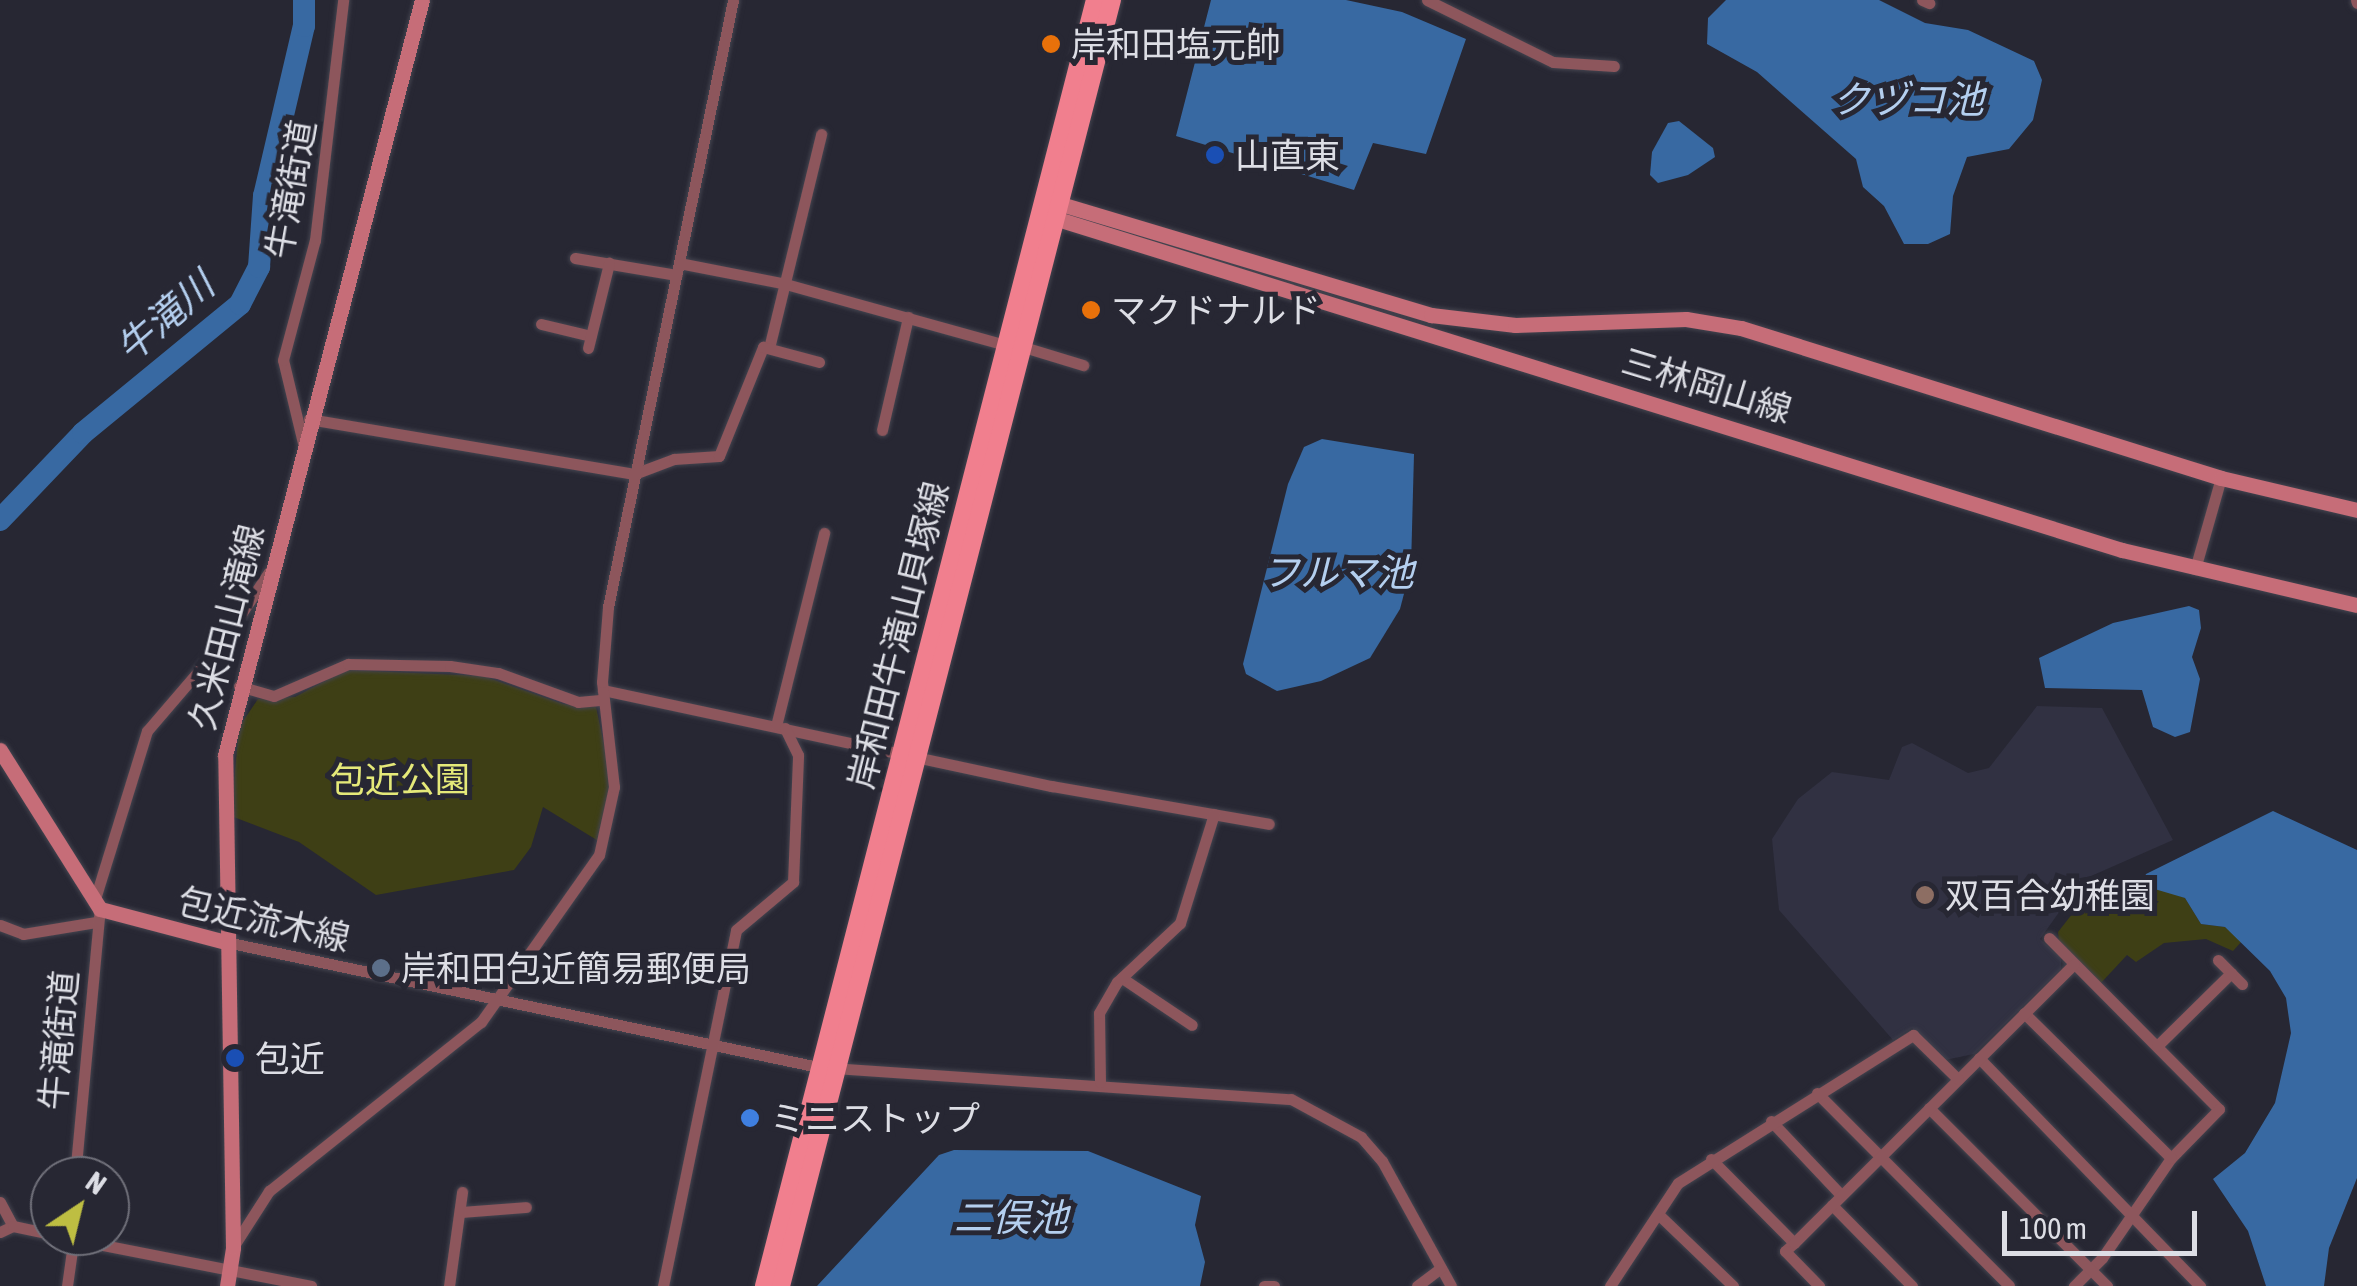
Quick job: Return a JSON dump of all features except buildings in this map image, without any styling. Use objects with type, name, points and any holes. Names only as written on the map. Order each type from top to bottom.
[{"type":"main road","name":"久米田山滝線","points":[[228,1280],[233,1247],[225,755],[239,686],[422,0]]},
{"type":"main road","name":"岸和田牛滝山貝塚線","points":[[764,1286],[1024,347],[1095,0]]},
{"type":"main road","name":"岸和田牛滝山貝塚線","points":[[910,757],[1004,345],[1051,209],[1112,0]]},
{"type":"main road","name":"三林岡山線","points":[[1051,209],[1431,314],[1497,324],[1686,319],[1741,328],[2221,478],[2357,510]]},
{"type":"main road","name":"三林岡山線","points":[[1051,209],[2194,569],[2357,606]]},
{"type":"main road","points":[[0,750],[97,911]]},
{"type":"main road","name":"包近流木線","points":[[97,911],[226,942]]},
{"type":"main road","name":"岸和田牛滝山貝塚線","points":[[781,1286],[827,1067]]},
{"type":"street","name":"牛滝街道","points":[[303,442],[283,360],[316,240],[343,0]]},
{"type":"street","points":[[233,1247],[268,1191],[455,1044],[498,1002],[599,855],[614,787],[603,695],[602,643],[733,0]]},
{"type":"street","points":[[1427,0],[1553,62],[1614,66]]},
{"type":"street","points":[[310,419],[634,474],[674,459],[719,456],[752,360],[770,344],[821,134]]},
{"type":"street","points":[[575,258],[782,282],[1004,345]]},
{"type":"street","points":[[541,324],[590,342],[609,264]]},
{"type":"street","points":[[882,430],[908,318]]},
{"type":"street","points":[[770,344],[820,362]]},
{"type":"street","points":[[1024,347],[1083,365]]},
{"type":"street","points":[[2194,569],[2221,478]]},
{"type":"street","points":[[663,1286],[736,930],[792,882],[798,755],[781,727],[824,533]]},
{"type":"street","name":"牛滝街道","points":[[77,1156],[97,911],[147,731],[219,647],[269,572]]},
{"type":"street","points":[[239,686],[274,696],[348,664],[450,666],[498,674],[578,702],[603,695],[1269,824]]},
{"type":"street","points":[[1100,1082],[1099,1012],[1122,978],[1180,923],[1214,814]]},
{"type":"street","points":[[0,925],[23,934],[97,911]]},
{"type":"street","points":[[2049,938],[2219,1110],[2171,1158],[2090,1270],[2074,1286]]},
{"type":"street","name":"包近流木線","points":[[226,942],[498,1002],[827,1067],[1100,1082],[1291,1099],[1362,1137],[1382,1161],[1452,1286]]},
{"type":"street","points":[[2218,960],[2242,984]]},
{"type":"street","points":[[1819,1286],[1785,1251],[2074,964]]},
{"type":"street","points":[[2158,1046],[2230,973]]},
{"type":"street","points":[[1122,978],[1192,1025]]},
{"type":"street","points":[[2024,1013],[2171,1158]]},
{"type":"street","points":[[1610,1286],[1678,1183],[1913,1035],[1958,1079]]},
{"type":"street","points":[[1979,1058],[2200,1286]]},
{"type":"street","points":[[1816,1093],[2009,1286]]},
{"type":"street","points":[[1929,1108],[2107,1286]]},
{"type":"street","points":[[1771,1121],[1912,1286]]},
{"type":"street","points":[[1711,1159],[1794,1243]]},
{"type":"street","points":[[449,1286],[462,1192]]},
{"type":"street","points":[[0,1202],[6,1229]]},
{"type":"street","points":[[460,1212],[526,1207]]},
{"type":"street","points":[[1658,1214],[1728,1284]]},
{"type":"street","points":[[130,1253],[228,1280],[311,1286]]},
{"type":"street","points":[[67,1286],[72,1256]]},
{"type":"street","points":[[1417,1286],[1441,1268]]},
{"type":"street","points":[[1264,1286],[1274,1286]]},
{"type":"shaded area","name":"双百合幼稚園","points":[[2037,706],[2102,708],[2173,840],[2082,880],[2040,939],[2061,958],[2061,969],[1974,1054],[1945,1060],[1912,1028],[1893,1040],[1779,910],[1772,839],[1798,799],[1832,772],[1889,780],[1902,747],[1912,743],[1968,773],[1989,768]]},
{"type":"green space","name":"包近公園","points":[[345,670],[483,676],[563,704],[596,707],[611,777],[600,842],[543,807],[531,847],[514,870],[376,895],[299,842],[231,816],[239,727],[258,699],[295,697]]},
{"type":"green space","points":[[2125,876],[2185,898],[2201,924],[2225,927],[2242,941],[2233,951],[2206,939],[2164,943],[2136,962],[2127,955],[2100,984],[2059,942],[2058,932],[2091,890]]},
{"type":"water","points":[[1211,0],[1346,0],[1402,12],[1466,39],[1426,154],[1373,143],[1354,190],[1176,136]]},
{"type":"water","name":"クヅコ池","points":[[1726,0],[1879,0],[1925,23],[1968,30],[2034,61],[2042,80],[2033,120],[2009,149],[1967,157],[1953,196],[1950,234],[1928,244],[1904,244],[1884,206],[1863,187],[1856,159],[1757,72],[1707,44],[1708,18]]},
{"type":"water","points":[[1679,121],[1713,148],[1715,157],[1688,175],[1658,183],[1650,175],[1652,152],[1668,123]]},
{"type":"water","name":"フルマ池","points":[[1322,439],[1414,454],[1411,567],[1400,609],[1370,658],[1321,681],[1277,691],[1246,674],[1243,664],[1288,484],[1304,447]]},
{"type":"water","points":[[2189,606],[2199,610],[2201,628],[2192,657],[2200,679],[2190,732],[2175,737],[2153,727],[2142,690],[2045,688],[2039,658],[2113,623]]},
{"type":"water","points":[[2273,811],[2357,850],[2357,1178],[2329,1248],[2324,1286],[2266,1286],[2248,1231],[2213,1179],[2245,1153],[2275,1103],[2291,1033],[2286,998],[2270,971],[2225,927],[2201,924],[2185,898],[2141,885],[2146,874]]},
{"type":"water","name":"二俣池","points":[[954,1150],[1088,1151],[1201,1196],[1195,1225],[1205,1262],[1200,1286],[817,1286],[939,1155]]},
{"type":"waterway","name":"牛滝川","points":[[0,520],[83,433],[240,304],[259,267],[264,196],[304,26],[304,0]]},
{"type":"place","name":"岸和田塩元帥","points":[[1051,44]]},
{"type":"place","name":"山直東","points":[[1215,155]]},
{"type":"place","name":"マクドナルド","points":[[1091,310]]},
{"type":"place","name":"双百合幼稚園","points":[[1925,895]]},
{"type":"place","name":"岸和田包近簡易郵便局","points":[[381,968]]},
{"type":"place","name":"包近","points":[[235,1058]]},
{"type":"place","name":"ミニストップ","points":[[750,1118]]}]
